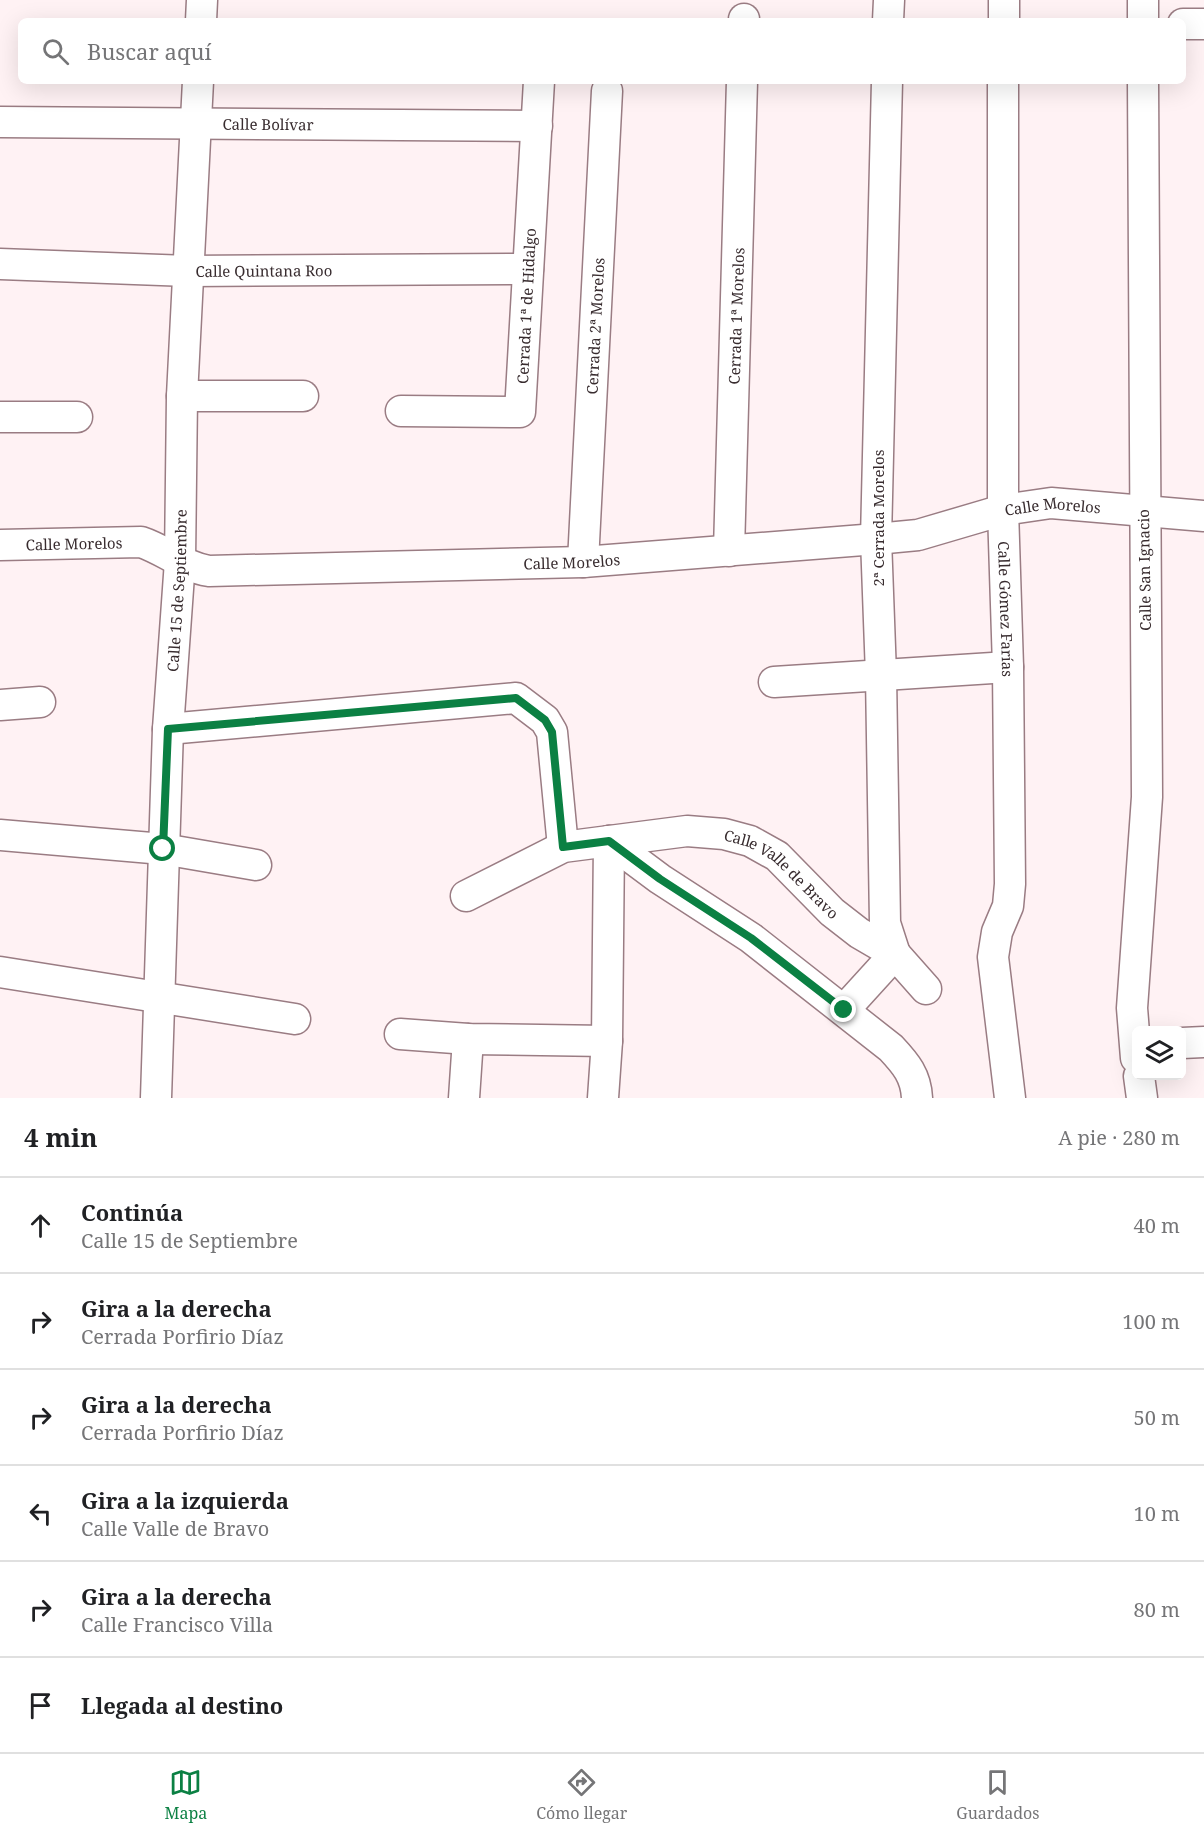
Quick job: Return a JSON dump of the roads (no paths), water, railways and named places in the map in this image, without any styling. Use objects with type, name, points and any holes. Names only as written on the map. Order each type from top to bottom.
[{"type":"street","points":[[201,18],[202,0]]},
{"type":"street","points":[[888,18],[889,0]]},
{"type":"street","points":[[1004,0],[1004,18]]},
{"type":"street","points":[[1143,0],[1143,18]]},
{"type":"street","points":[[1186,24],[1204,24]]},
{"type":"street","name":"Calle 15 de Septiembre","points":[[156,1098],[163,849],[168,729],[180,561],[182,396],[198,84]]},
{"type":"street","name":"Cerrada 1ª de Hidalgo","points":[[401,411],[520,412],[539,84]]},
{"type":"street","name":"Cerrada 1ª Morelos","points":[[729,551],[742,84]]},
{"type":"street","name":"2ª Cerrada Morelos","points":[[887,84],[876,539],[881,675],[885,923],[896,954]]},
{"type":"street","name":"Calle Gómez Farías","points":[[1004,84],[1003,510],[1008,666],[1010,884],[1008,906],[997,932],[993,957],[1010,1098]]},
{"type":"street","name":"Calle San Ignacio","points":[[1134,1026],[1132,1008],[1147,797],[1143,511],[1143,84]]},
{"type":"street","name":"Cerrada 2ª Morelos","points":[[583,562],[608,91]]},
{"type":"street","name":"Calle Bolívar","points":[[0,122],[537,126]]},
{"type":"street","name":"Calle Quintana Roo","points":[[0,264],[188,271],[528,269]]},
{"type":"street","points":[[182,396],[303,396]]},
{"type":"street","points":[[0,417],[77,417]]},
{"type":"street","name":"Calle Morelos","points":[[0,545],[141,542],[195,569],[209,571],[583,562],[918,535],[1003,510],[1051,503],[1204,516]]},
{"type":"street","points":[[774,682],[1008,666]]},
{"type":"street","points":[[168,729],[516,698],[545,720],[552,732],[563,847]]},
{"type":"street","points":[[0,705],[40,702]]},
{"type":"street","points":[[660,879],[687,831]]},
{"type":"street","name":"Calle Valle de Bravo","points":[[466,896],[563,847],[687,831],[733,836],[750,841],[777,856],[831,912],[859,933],[896,954],[926,989]]},
{"type":"street","points":[[0,834],[163,849],[256,866]]},
{"type":"street","points":[[609,841],[660,879],[751,938],[891,1048],[907,1065],[916,1081],[917,1098]]},
{"type":"street","points":[[603,1098],[607,1041],[609,841]]},
{"type":"street","points":[[844,1010],[896,954]]},
{"type":"street","points":[[0,972],[295,1019]]},
{"type":"street","points":[[400,1034],[468,1039],[607,1041]]},
{"type":"street","points":[[464,1098],[468,1039]]},
{"type":"street","points":[[1186,1043],[1204,1042]]},
{"type":"street","points":[[1140,1080],[1142,1098]]}]
